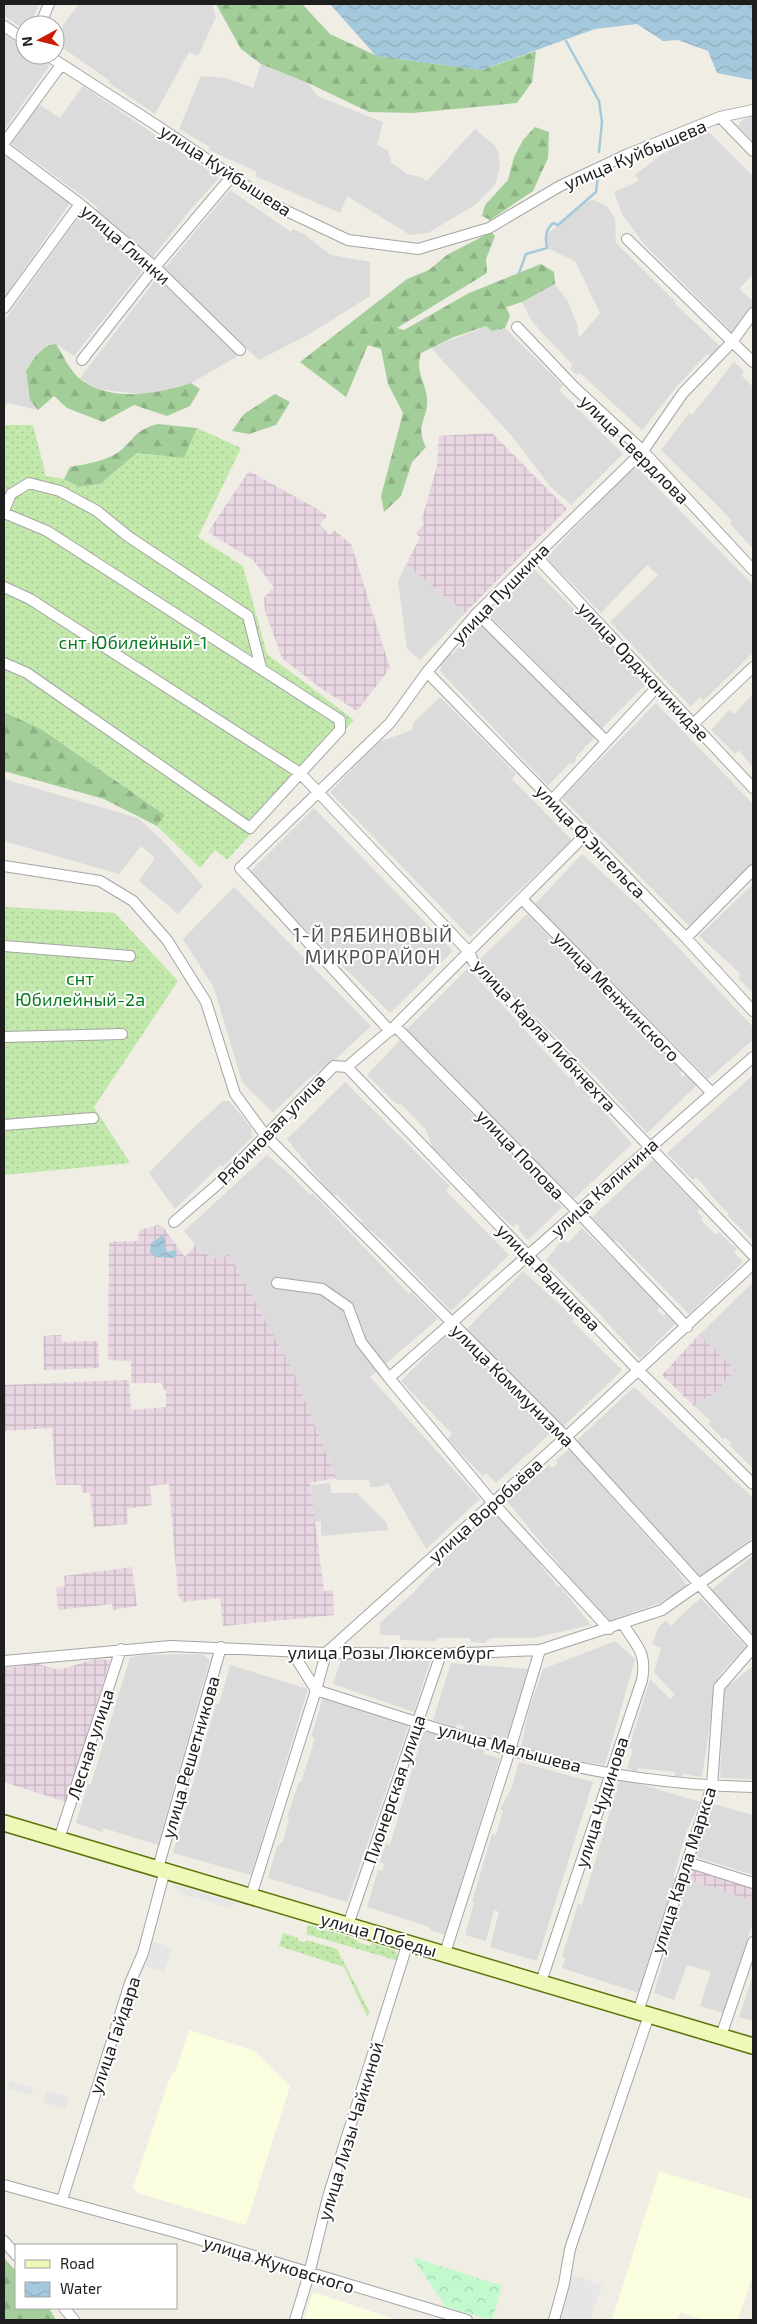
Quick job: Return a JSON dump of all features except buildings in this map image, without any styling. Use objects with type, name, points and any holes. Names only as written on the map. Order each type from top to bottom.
[{"type":"street","points":[[4,26],[15,33]]},
{"type":"street","points":[[4,143],[61,65]]},
{"type":"street","name":"улица Куйбышева","points":[[61,65],[276,206],[348,240],[418,249],[489,228],[560,186],[626,155],[720,117],[753,110]]},
{"type":"street","points":[[720,117],[753,151]]},
{"type":"street","name":"улица Глинки","points":[[4,147],[80,204],[155,267],[240,350]]},
{"type":"street","points":[[82,360],[155,267],[232,176]]},
{"type":"street","points":[[4,308],[80,204]]},
{"type":"street","points":[[627,239],[753,362]]},
{"type":"street","name":"улица Пушкина","points":[[240,868],[390,723],[427,672],[477,613],[642,451],[682,393],[732,342],[753,314]]},
{"type":"street","name":"улица Свердлова","points":[[517,327],[575,388],[642,451],[753,570]]},
{"type":"street","points":[[4,663],[27,674],[250,828],[340,730],[340,720],[261,668],[47,531],[4,512],[11,494],[29,483],[60,491],[97,511],[129,537],[248,616],[261,668]]},
{"type":"street","name":"улица Орджоникидзе","points":[[535,555],[753,788]]},
{"type":"street","name":"улица Карла Либкнехта","points":[[4,587],[30,598],[300,774],[469,952],[474,963],[753,1255]]},
{"type":"street","points":[[477,613],[606,741]]},
{"type":"street","points":[[693,724],[753,667]]},
{"type":"street","name":"улица Ф.Энгельса","points":[[427,672],[686,938],[753,1011]]},
{"type":"street","points":[[552,800],[658,686]]},
{"type":"street","name":"Рябиновая улица","points":[[174,1222],[218,1184],[334,1066],[348,1067],[393,1028],[585,835]]},
{"type":"street","name":"улица Коммунизма","points":[[4,866],[100,881],[133,901],[167,940],[206,1002],[235,1094],[265,1135],[566,1438],[753,1644]]},
{"type":"street","name":"улица Попова","points":[[240,868],[393,1028],[578,1212],[687,1326]]},
{"type":"street","points":[[686,938],[753,870]]},
{"type":"street","name":"улица Менжинского","points":[[522,899],[712,1093]]},
{"type":"street","points":[[4,946],[130,956]]},
{"type":"street","points":[[4,1037],[122,1034]]},
{"type":"street","name":"улица Калинина","points":[[389,1378],[753,1057]]},
{"type":"street","name":"улица Радищева","points":[[348,1067],[639,1371],[753,1484]]},
{"type":"street","points":[[4,1125],[93,1118]]},
{"type":"street","name":"улица Воробьёва","points":[[326,1653],[566,1438],[753,1264]]},
{"type":"street","points":[[277,1283],[322,1289],[345,1304],[350,1310],[361,1342],[389,1378],[493,1503],[608,1629]]},
{"type":"street","name":"улица Розы Люксембург","points":[[4,1661],[171,1646],[326,1653],[441,1654],[540,1650],[662,1610],[753,1546]]},
{"type":"street","name":"улица Чудинова","points":[[541,1982],[642,1680],[645,1664],[642,1654],[623,1624]]},
{"type":"street","name":"улица Решетникова","points":[[161,1869],[222,1647]]},
{"type":"street","name":"улица Карла Маркса","points":[[554,2320],[564,2284],[570,2249],[643,2013],[687,1862],[712,1786],[719,1687],[753,1648]]},
{"type":"street","name":"Лесная улица","points":[[59,1839],[121,1649]]},
{"type":"street","points":[[445,1953],[540,1650]]},
{"type":"street","points":[[292,1652],[316,1690]]},
{"type":"street","points":[[251,1896],[326,1653]]},
{"type":"street","name":"Пионерская улица","points":[[348,1925],[441,1654]]},
{"type":"street","name":"улица Малышева","points":[[316,1690],[524,1754],[611,1773],[712,1786],[753,1787]]},
{"type":"street","name":"улица Победы","points":[[4,1823],[753,2046]]},
{"type":"street","points":[[687,1862],[753,1883]]},
{"type":"street","name":"улица Гайдара","points":[[62,2200],[130,1983],[143,1953],[161,1869]]},
{"type":"street","name":"улица Лизы Чайкиной","points":[[295,2320],[309,2274],[328,2197],[408,1942]]},
{"type":"street","points":[[721,2036],[753,1942]]},
{"type":"street","name":"улица Жуковского","points":[[4,2185],[178,2232],[309,2274],[467,2320]]},
{"type":"street","points":[[4,2241],[15,2254]]},
{"type":"street","points":[[65,2309],[74,2320]]},
{"type":"shaded area","points":[[4,4],[39,4],[34,15],[15,15],[15,23],[4,16]]},
{"type":"shaded area","points":[[79,4],[212,4],[216,17],[198,56],[189,52],[155,114],[109,83],[110,81],[65,49],[65,22]]},
{"type":"shaded area","points":[[4,34],[15,41],[15,65],[50,65],[4,130]]},
{"type":"shaded area","points":[[261,64],[308,83],[317,96],[383,122],[377,145],[388,150],[391,162],[407,174],[421,177],[427,181],[475,129],[494,145],[498,151],[500,167],[495,185],[475,205],[428,233],[410,235],[347,196],[340,213],[255,176],[257,172],[209,150],[210,147],[179,129],[201,76],[226,78],[253,88]]},
{"type":"shaded area","points":[[83,86],[219,178],[190,210],[153,257],[96,211],[98,208],[95,205],[11,144],[39,104],[60,118]]},
{"type":"shaded area","points":[[753,115],[753,142],[738,126],[741,121]]},
{"type":"shaded area","points":[[706,129],[753,176],[753,274],[739,289],[753,301],[753,306],[733,333],[644,244],[622,214],[614,192],[637,182],[639,180],[635,175],[660,156]]},
{"type":"shaded area","points":[[5,155],[70,203],[4,298],[4,157]]},
{"type":"shaded area","points":[[230,190],[291,232],[293,229],[304,234],[331,255],[370,262],[370,296],[306,336],[259,360],[198,305],[164,269]]},
{"type":"shaded area","points":[[593,200],[607,206],[615,218],[616,243],[676,302],[675,304],[721,347],[711,358],[707,354],[678,385],[642,430],[580,373],[577,375],[570,369],[573,365],[541,332],[530,318],[522,302],[555,284],[567,300],[577,324],[579,338],[600,313],[575,261],[547,248],[545,236],[585,202]]},
{"type":"shaded area","points":[[81,213],[146,266],[74,356],[56,344],[49,345],[39,351],[26,371],[30,400],[38,410],[8,403],[4,407],[4,321]]},
{"type":"shaded area","points":[[157,278],[238,356],[191,383],[146,395],[98,389],[80,378]]},
{"type":"shaded area","points":[[487,326],[492,331],[505,328],[563,386],[559,390],[623,454],[571,505],[550,486],[511,435],[431,348]]},
{"type":"shaded area","points":[[734,362],[744,371],[741,375],[753,387],[753,549],[730,524],[732,521],[720,508],[661,450],[689,413],[692,415]]},
{"type":"shaded area","points":[[492,433],[567,509],[465,613],[406,564],[420,538],[416,533],[424,524],[422,519],[437,466],[439,436]]},
{"type":"shaded area","points":[[635,465],[753,585],[753,653],[703,701],[700,697],[691,707],[610,622],[658,575],[647,565],[601,613],[546,558]]},
{"type":"shaded area","points":[[249,471],[319,510],[327,516],[320,524],[329,535],[334,530],[351,544],[390,668],[357,711],[319,687],[282,658],[265,611],[264,598],[274,587],[253,560],[208,532]]},
{"type":"shaded area","points":[[406,564],[465,613],[420,660],[407,649],[398,581]]},
{"type":"shaded area","points":[[534,569],[647,683],[601,729],[490,616]]},
{"type":"shaded area","points":[[480,623],[595,737],[575,758],[576,760],[572,765],[570,763],[548,786],[439,670],[442,668],[439,665],[450,653],[452,655]]},
{"type":"shaded area","points":[[753,694],[753,768],[739,750],[735,754],[711,730],[729,710],[734,714]]},
{"type":"shaded area","points":[[440,697],[516,774],[512,779],[572,840],[470,937],[330,792],[379,742],[412,730],[413,723]]},
{"type":"shaded area","points":[[656,703],[753,804],[753,864],[689,926],[562,798]]},
{"type":"shaded area","points":[[4,779],[138,818],[165,843],[203,886],[178,914],[139,881],[155,858],[141,846],[119,874],[4,841]]},
{"type":"shaded area","points":[[314,808],[453,951],[390,1013],[249,873]]},
{"type":"shaded area","points":[[582,854],[644,911],[753,1027],[753,1040],[708,1079],[535,904]]},
{"type":"shaded area","points":[[753,884],[753,993],[738,978],[741,974],[699,936]]},
{"type":"shaded area","points":[[234,887],[371,1026],[337,1058],[308,1079],[273,1113],[242,1082],[214,988],[183,939]]},
{"type":"shaded area","points":[[527,914],[683,1071],[680,1073],[683,1077],[686,1074],[696,1086],[647,1133],[597,1078],[479,960]]},
{"type":"shaded area","points":[[468,968],[569,1078],[573,1075],[578,1080],[574,1083],[577,1087],[582,1083],[592,1095],[589,1099],[594,1104],[597,1103],[632,1144],[574,1199],[406,1030]]},
{"type":"shaded area","points":[[400,1040],[562,1207],[528,1240],[518,1229],[520,1227],[517,1224],[513,1227],[474,1191],[467,1181],[433,1148],[426,1130],[402,1105],[395,1103],[367,1075]]},
{"type":"shaded area","points":[[753,1075],[753,1241],[728,1216],[729,1214],[696,1177],[693,1180],[667,1153]]},
{"type":"shaded area","points":[[345,1082],[450,1186],[446,1191],[509,1255],[451,1311],[383,1241],[361,1223],[363,1221],[336,1194],[334,1196],[287,1139]]},
{"type":"shaded area","points":[[223,1101],[229,1101],[251,1127],[252,1137],[223,1167],[220,1165],[175,1209],[149,1173],[191,1130]]},
{"type":"shaded area","points":[[267,1155],[293,1177],[310,1195],[312,1193],[409,1294],[411,1292],[438,1319],[370,1377],[480,1499],[426,1549],[388,1483],[380,1487],[371,1487],[369,1480],[337,1480],[293,1371],[229,1254],[220,1260],[201,1252],[184,1231]]},
{"type":"shaded area","points":[[653,1160],[700,1209],[697,1212],[703,1218],[701,1220],[716,1235],[719,1232],[737,1249],[734,1252],[743,1262],[689,1314],[616,1240],[614,1242],[592,1217]]},
{"type":"shaded area","points":[[158,1225],[163,1227],[185,1257],[195,1245],[201,1252],[220,1260],[229,1254],[293,1371],[336,1478],[310,1483],[324,1591],[333,1590],[334,1615],[223,1626],[220,1598],[183,1602],[178,1594],[169,1484],[150,1486],[152,1505],[127,1509],[128,1524],[94,1527],[90,1493],[82,1493],[81,1485],[56,1485],[52,1428],[4,1431],[4,1385],[127,1380],[129,1381],[131,1410],[166,1407],[166,1391],[162,1383],[131,1383],[131,1361],[108,1360],[109,1242],[138,1241],[139,1230]]},
{"type":"shaded area","points":[[582,1228],[661,1306],[657,1310],[663,1316],[666,1314],[675,1324],[640,1359],[594,1308],[546,1260],[563,1239],[568,1243]]},
{"type":"shaded area","points":[[523,1271],[574,1318],[572,1321],[622,1370],[563,1427],[466,1330]]},
{"type":"shaded area","points":[[753,1282],[753,1469],[729,1445],[731,1443],[725,1437],[723,1439],[708,1424],[711,1421],[694,1406],[703,1396],[707,1400],[735,1370],[699,1335]]},
{"type":"shaded area","points":[[452,1330],[551,1433],[496,1483],[486,1473],[483,1476],[468,1461],[448,1439],[452,1434],[401,1381]]},
{"type":"shaded area","points":[[61,1335],[62,1342],[98,1341],[99,1368],[44,1370],[43,1336]]},
{"type":"shaded area","points":[[699,1335],[736,1370],[707,1400],[703,1397],[694,1406],[662,1375]]},
{"type":"shaded area","points":[[634,1387],[753,1498],[753,1537],[699,1579],[576,1441]]},
{"type":"shaded area","points":[[569,1449],[679,1573],[687,1587],[659,1603],[606,1622],[506,1500],[549,1465],[552,1468],[558,1463],[556,1460]]},
{"type":"shaded area","points":[[330,1483],[331,1493],[357,1493],[387,1523],[388,1530],[321,1536],[321,1522],[314,1521],[311,1485]]},
{"type":"shaded area","points":[[494,1513],[541,1564],[591,1625],[533,1638],[490,1638],[485,1643],[471,1642],[470,1638],[437,1638],[436,1641],[400,1640],[400,1635],[380,1635],[380,1623],[414,1592],[443,1560]]},
{"type":"shaded area","points":[[753,1555],[753,1637],[709,1592]]},
{"type":"shaded area","points":[[132,1567],[137,1606],[113,1610],[112,1604],[58,1610],[56,1588],[65,1586],[64,1576]]},
{"type":"shaded area","points":[[701,1598],[746,1647],[721,1673],[716,1683],[702,1777],[683,1774],[682,1777],[675,1776],[675,1772],[638,1768],[637,1772],[627,1768],[633,1750],[629,1748],[650,1679],[670,1699],[675,1695],[654,1672],[661,1648],[652,1644],[659,1627],[665,1621],[672,1626],[679,1617]]},
{"type":"shaded area","points":[[615,1641],[635,1659],[605,1765],[520,1751],[529,1710],[543,1669]]},
{"type":"shaded area","points":[[202,1654],[210,1660],[158,1845],[103,1828],[102,1832],[76,1823],[88,1784],[91,1784],[130,1658],[141,1655]]},
{"type":"shaded area","points":[[342,1657],[430,1661],[414,1712],[333,1684]]},
{"type":"shaded area","points":[[99,1658],[110,1661],[66,1802],[4,1782],[4,1668],[38,1664],[59,1670]]},
{"type":"shaded area","points":[[451,1663],[528,1669],[506,1743],[463,1730],[464,1726],[457,1724],[456,1728],[433,1720]]},
{"type":"shaded area","points":[[230,1665],[308,1689],[251,1875],[173,1853],[216,1704],[219,1705]]},
{"type":"shaded area","points":[[753,1666],[753,1779],[720,1778],[724,1689]]},
{"type":"shaded area","points":[[324,1694],[410,1722],[347,1902],[268,1878],[277,1847],[283,1841],[289,1818],[287,1817],[299,1782],[301,1782],[315,1738],[311,1737]]},
{"type":"shaded area","points":[[424,1730],[484,1750],[483,1754],[500,1758],[445,1935],[430,1930],[430,1927],[367,1907],[378,1870],[382,1871],[384,1864],[380,1862],[386,1844],[390,1845]]},
{"type":"shaded area","points":[[519,1762],[593,1782],[537,1961],[490,1947],[499,1912],[494,1910],[486,1941],[465,1935],[474,1903],[472,1902],[492,1834],[496,1835],[503,1811],[500,1809],[512,1787]]},
{"type":"shaded area","points":[[620,1778],[700,1802],[686,1833],[673,1877],[676,1878],[639,1993],[562,1968],[565,1958],[562,1957],[578,1904],[582,1905]]},
{"type":"shaded area","points":[[710,1803],[753,1815],[753,1875],[693,1856]]},
{"type":"shaded area","points":[[693,1866],[753,1886],[753,1901],[688,1879]]},
{"type":"shaded area","points":[[688,1879],[753,1901],[753,1922],[723,2013],[700,2006],[711,1972],[687,1965],[674,2000],[654,1993],[679,1907],[682,1907],[683,1903],[681,1902]]},
{"type":"shaded area","points":[[175,1885],[237,1903],[229,1908],[178,1893]]},
{"type":"shaded area","points":[[153,1941],[172,1948],[164,1973],[145,1966]]},
{"type":"shaded area","points":[[753,1975],[753,2021],[739,2017]]},
{"type":"shaded area","points":[[189,2030],[255,2051],[290,2086],[246,2225],[140,2194],[133,2188],[171,2074],[175,2072]]},
{"type":"shaded area","points":[[10,2081],[33,2088],[31,2096],[8,2089]]},
{"type":"shaded area","points":[[47,2090],[69,2097],[66,2109],[43,2102]]},
{"type":"shaded area","points":[[659,2171],[753,2200],[753,2274],[738,2320],[706,2320],[680,2313],[677,2320],[612,2320]]},
{"type":"shaded area","points":[[571,2274],[602,2285],[590,2320],[557,2319]]},
{"type":"shaded area","points":[[313,2292],[397,2320],[304,2320]]},
{"type":"green space","points":[[216,4],[302,4],[330,34],[377,56],[481,70],[536,51],[532,82],[517,103],[413,113],[369,112],[308,83],[261,64],[241,49]]},
{"type":"green space","points":[[535,127],[549,132],[548,158],[533,191],[490,220],[482,216],[485,205],[508,180],[514,157],[523,140]]},
{"type":"green space","points":[[491,232],[495,236],[486,259],[487,273],[397,328],[404,330],[469,293],[541,264],[554,272],[555,284],[522,302],[506,307],[510,316],[505,328],[492,331],[486,326],[454,337],[421,353],[419,366],[426,392],[427,405],[421,433],[426,447],[412,462],[401,496],[384,512],[381,496],[403,413],[388,384],[381,349],[368,345],[346,397],[300,362],[407,279],[429,270],[447,255]]},
{"type":"green space","points":[[56,344],[76,376],[92,387],[120,394],[149,393],[191,383],[200,389],[190,406],[167,416],[134,405],[103,422],[67,408],[54,396],[38,410],[30,400],[26,371],[42,350]]},
{"type":"green space","points":[[275,394],[290,402],[276,425],[249,434],[232,431],[244,414]]},
{"type":"green space","points":[[158,424],[197,428],[184,458],[137,453],[100,484],[79,487],[64,479],[70,467],[96,462],[109,457],[120,451],[139,432]]},
{"type":"green space","name":"снт Юбилейный-1","points":[[4,425],[33,425],[46,476],[64,479],[79,487],[100,484],[137,453],[184,458],[197,428],[241,448],[198,537],[243,566],[267,654],[354,720],[227,860],[215,850],[200,868],[157,826],[165,815],[41,729],[4,712]]},
{"type":"green space","points":[[4,712],[41,729],[165,815],[157,826],[104,799],[4,771]]},
{"type":"green space","name":"снт Юбилейный-2а","points":[[4,907],[115,913],[178,981],[94,1107],[130,1163],[4,1175]]},
{"type":"green space","points":[[308,1925],[357,1939],[357,1942],[370,1946],[372,1943],[396,1951],[399,1961],[306,1934]]},
{"type":"green space","points":[[283,1933],[298,1938],[298,1940],[304,1943],[306,1940],[337,1949],[370,2013],[367,2016],[344,1967],[279,1946]]},
{"type":"green space","points":[[412,2257],[502,2286],[492,2320],[446,2307]]},
{"type":"green space","points":[[4,2258],[15,2270],[15,2309],[50,2309],[56,2320],[4,2320]]},
{"type":"water","points":[[330,4],[753,4],[753,80],[717,73],[708,51],[678,40],[663,41],[637,24],[595,29],[481,70],[376,56]]},
{"type":"water","points":[[163,1235],[167,1252],[175,1250],[177,1252],[174,1258],[156,1257],[150,1253],[151,1243]]},
{"type":"waterway","points":[[566,41],[599,101],[602,122],[599,152]]},
{"type":"waterway","points":[[519,273],[526,254],[547,248],[546,234],[553,223],[558,225],[596,192],[598,176]]},
{"type":"district","name":"1-Й РЯБИНОВЫЙ МИКРОРАЙОН","points":[[373,945]]}]
